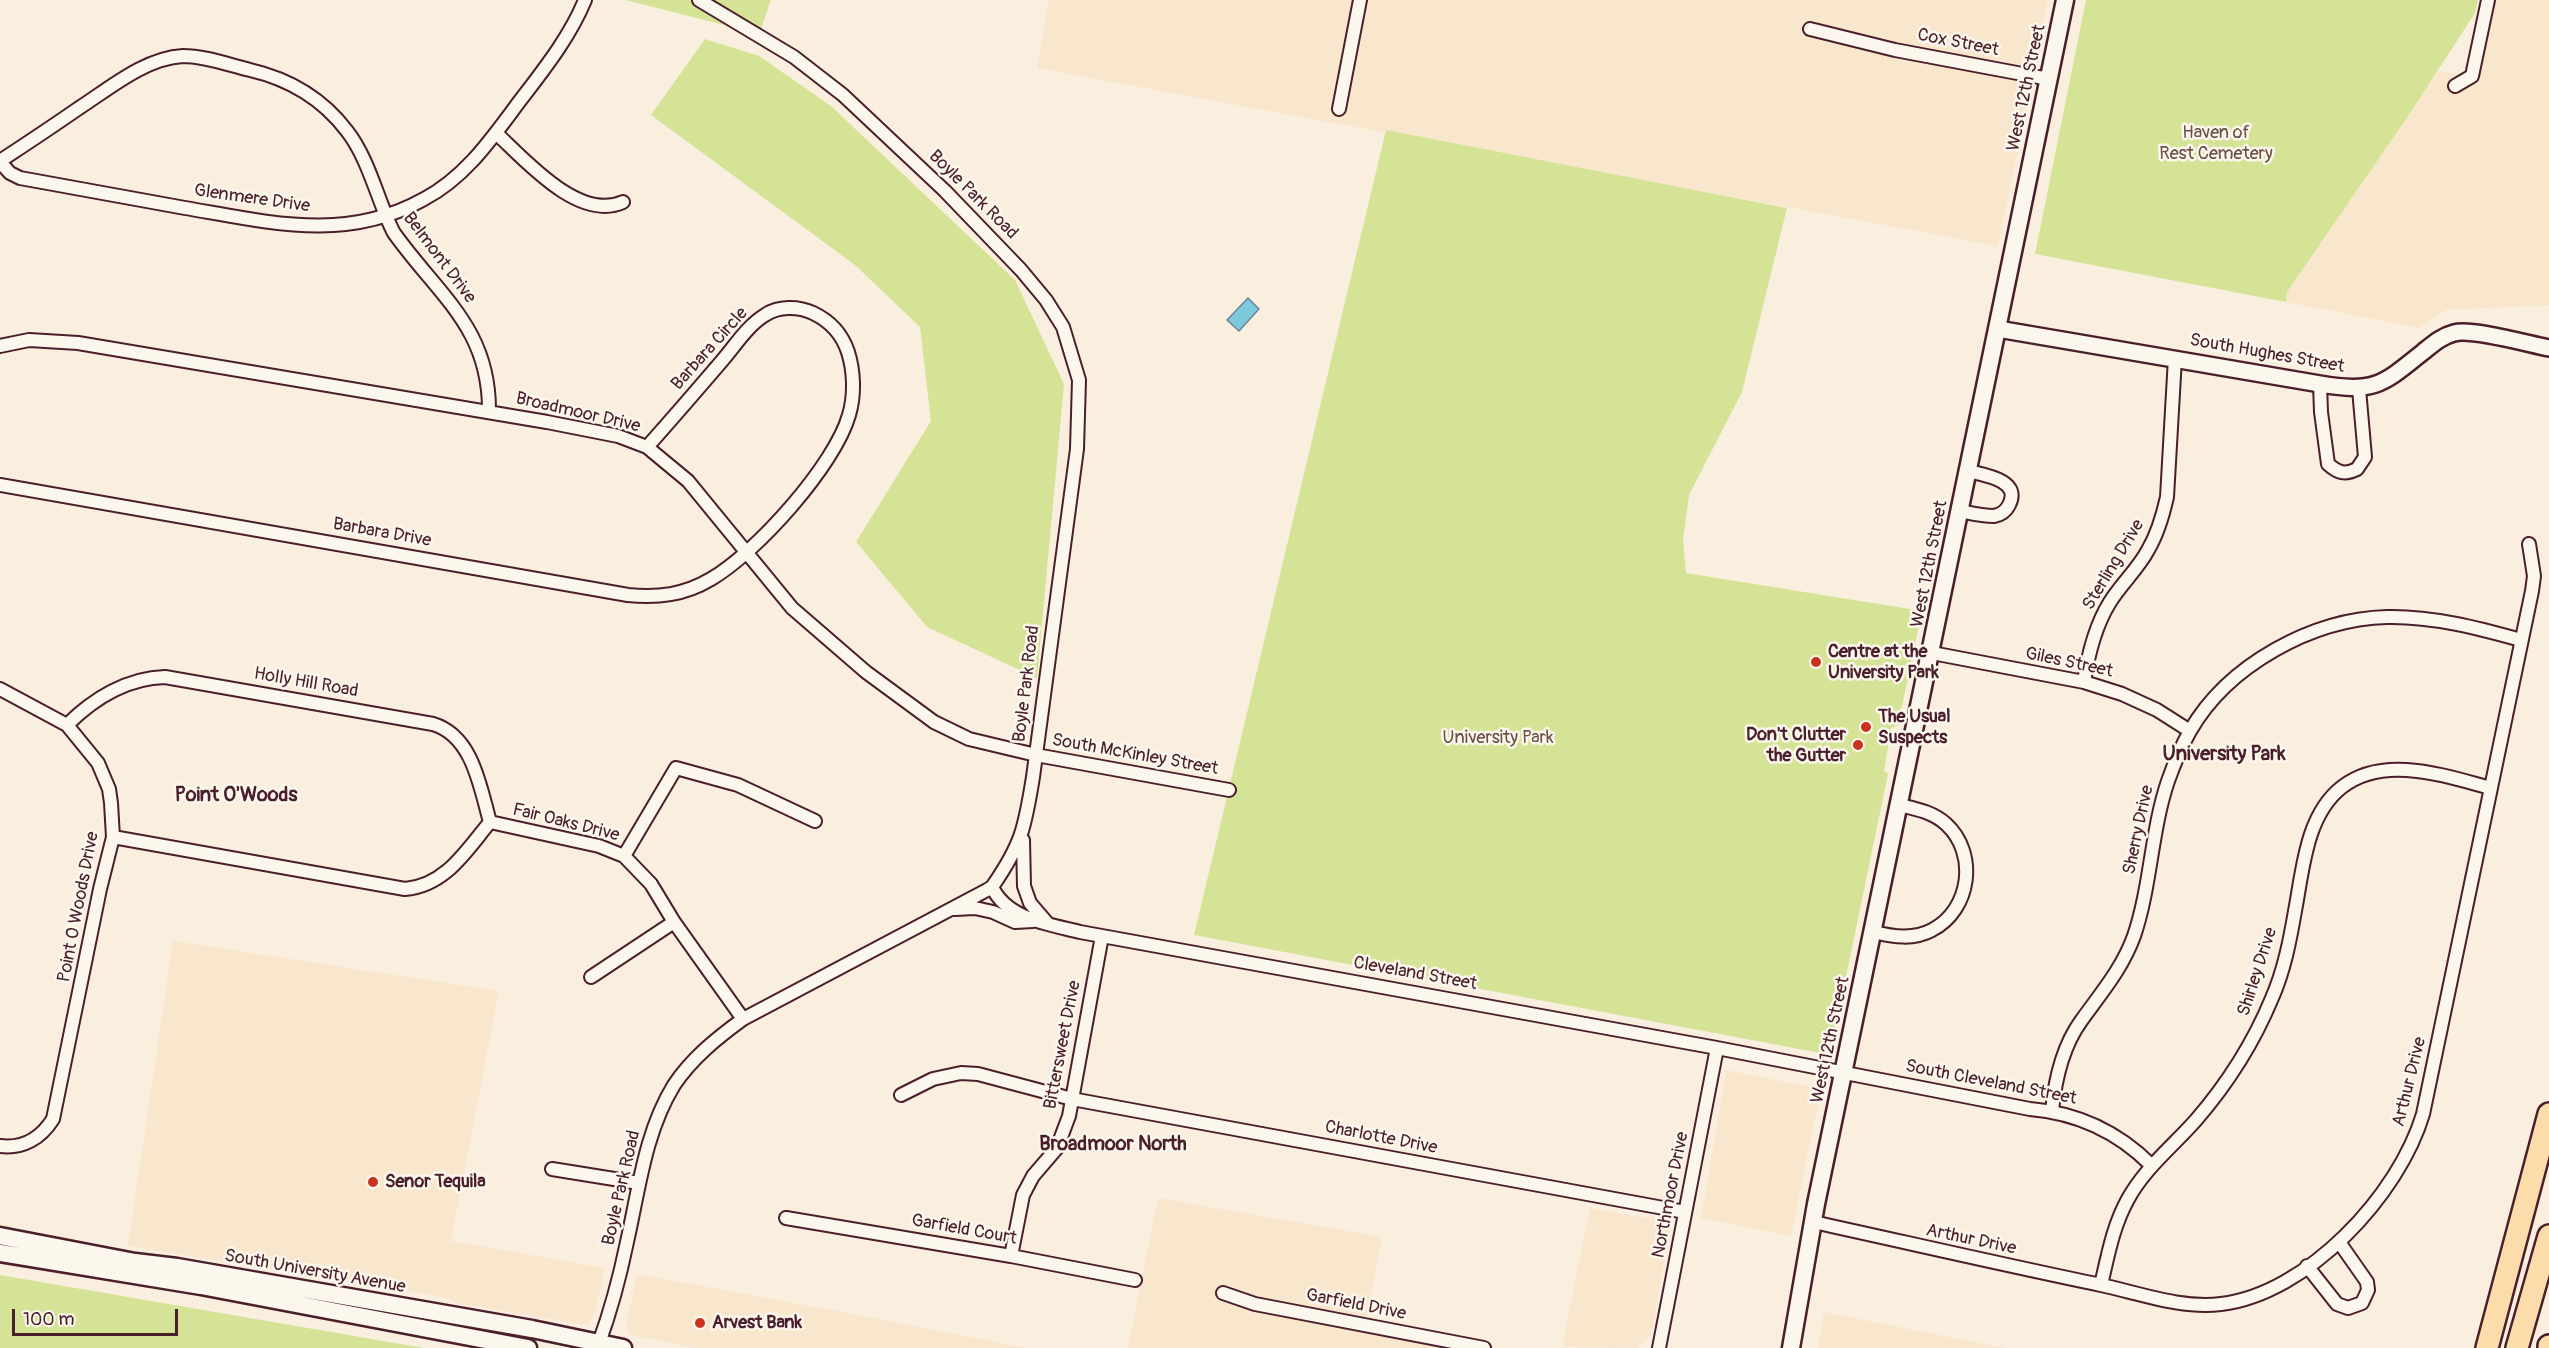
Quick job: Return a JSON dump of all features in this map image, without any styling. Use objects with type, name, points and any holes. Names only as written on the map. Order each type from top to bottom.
[{"type":"highway","points":[[2487,1348],[2549,1114]]},
{"type":"highway","points":[[2517,1348],[2549,1236]]},
{"type":"highway","points":[[2474,1348],[2498,1305]]},
{"type":"main road","name":"West 12th Street","points":[[1791,1348],[1813,1222],[2065,0]]},
{"type":"main road","name":"South University Avenue","points":[[0,1236],[135,1262],[177,1267],[532,1329],[598,1346],[624,1348]]},
{"type":"main road","name":"South University Avenue","points":[[0,1253],[201,1286],[528,1348]]},
{"type":"street","name":"Glenmere Drive","points":[[0,162],[10,173],[20,178],[291,226],[346,224],[386,215],[406,208],[442,188],[473,160],[548,63],[573,26],[585,0]]},
{"type":"street","name":"Boyle Park Road","points":[[598,1346],[617,1287],[652,1132],[674,1086],[708,1045],[742,1019],[992,887],[1009,863],[1022,834],[1036,755],[1077,449],[1080,380],[1063,327],[1046,300],[1021,270],[945,191],[843,95],[794,57],[699,0]]},
{"type":"street","points":[[1339,109],[1360,0]]},
{"type":"street","points":[[2455,86],[2472,76],[2488,0]]},
{"type":"street","name":"Cox Street","points":[[1810,29],[1895,50],[2049,79]]},
{"type":"street","name":"Belmont Drive","points":[[0,162],[141,69],[170,58],[196,57],[262,73],[294,85],[324,105],[354,142],[398,238],[462,317],[482,355],[488,386],[489,412]]},
{"type":"street","points":[[496,133],[562,190],[592,206],[609,207],[623,202]]},
{"type":"street","name":"Barbara Circle","points":[[647,447],[739,340],[764,315],[783,309],[800,309],[819,316],[832,325],[845,343],[852,370],[852,394],[844,428],[820,469],[794,503],[747,552]]},
{"type":"street","name":"South Hughes Street","points":[[1998,329],[2359,389],[2373,387],[2390,379],[2436,341],[2456,332],[2549,348]]},
{"type":"street","name":"Broadmoor Drive","points":[[0,346],[29,340],[78,343],[489,412],[618,436],[647,447],[688,481],[792,608],[845,655],[910,707],[969,739],[1036,755]]},
{"type":"street","name":"Sterling Drive","points":[[2084,682],[2094,639],[2103,614],[2148,550],[2163,513],[2175,358]]},
{"type":"street","points":[[2320,384],[2328,464],[2343,473],[2357,469],[2365,457],[2359,389]]},
{"type":"street","points":[[1960,511],[1994,516],[2004,511],[2011,501],[2010,489],[2002,480],[1968,471]]},
{"type":"street","name":"Barbara Drive","points":[[0,485],[651,597],[671,595],[696,587],[726,570],[747,552]]},
{"type":"street","name":"Arthur Drive","points":[[1813,1222],[1990,1263],[2182,1302],[2218,1304],[2259,1294],[2307,1266],[2339,1242],[2388,1188],[2420,1125],[2435,1063],[2534,576],[2529,544]]},
{"type":"street","name":"Sherry Drive","points":[[2052,1111],[2060,1067],[2070,1041],[2081,1021],[2114,979],[2134,937],[2168,782],[2190,731],[2225,689],[2258,661],[2287,643],[2328,627],[2365,619],[2407,618],[2442,622],[2521,640]]},
{"type":"street","name":"Giles Street","points":[[1932,653],[2084,682],[2133,698],[2190,731]]},
{"type":"street","name":"Holly Hill Road","points":[[67,725],[81,711],[121,687],[154,677],[179,679],[433,724],[449,732],[463,745],[490,822]]},
{"type":"street","name":"Point O Woods Drive","points":[[0,689],[67,725],[90,751],[104,775],[111,803],[113,837],[100,889],[53,1119],[32,1141],[21,1145],[0,1146]]},
{"type":"street","name":"South McKinley Street","points":[[1036,755],[1229,790]]},
{"type":"street","points":[[624,856],[676,768],[738,785],[816,821]]},
{"type":"street","name":"Shirley Drive","points":[[2101,1285],[2116,1225],[2129,1198],[2151,1165],[2196,1119],[2230,1078],[2257,1033],[2281,971],[2311,835],[2322,810],[2331,797],[2358,777],[2391,770],[2416,771],[2491,788]]},
{"type":"street","points":[[1874,932],[1913,937],[1931,931],[1954,909],[1965,885],[1966,870],[1962,848],[1947,825],[1924,811],[1900,805]]},
{"type":"street","name":"Fair Oaks Drive","points":[[113,837],[405,889],[425,886],[442,877],[490,822],[599,846],[624,856],[651,884],[674,922],[742,1019]]},
{"type":"street","points":[[1022,834],[1024,886],[1030,903],[1048,924]]},
{"type":"street","name":"Cleveland Street","points":[[992,887],[997,897],[1033,921],[1102,936],[1845,1072]]},
{"type":"street","points":[[948,909],[975,908],[993,912],[1015,922],[1033,921]]},
{"type":"street","points":[[591,977],[674,922]]},
{"type":"street","name":"Bittersweet Drive","points":[[1011,1256],[1023,1195],[1033,1176],[1057,1148],[1069,1116],[1102,936]]},
{"type":"street","name":"Northmoor Drive","points":[[1659,1348],[1717,1048]]},
{"type":"street","name":"South Cleveland Street","points":[[1845,1072],[2030,1109],[2052,1111],[2108,1131],[2128,1143],[2151,1165]]},
{"type":"street","name":"Charlotte Drive","points":[[902,1095],[933,1079],[949,1074],[978,1074],[1072,1099],[1685,1212]]},
{"type":"street","points":[[552,1169],[639,1183]]},
{"type":"street","name":"Garfield Court","points":[[786,1218],[1011,1256],[1135,1280]]},
{"type":"street","points":[[2307,1266],[2337,1304],[2348,1308],[2362,1303],[2368,1290],[2367,1282],[2339,1242]]},
{"type":"street","name":"Garfield Drive","points":[[1224,1293],[1255,1304],[1484,1348]]},
{"type":"shaded area","points":[[1049,0],[2048,0],[1998,246],[1037,68]]},
{"type":"shaded area","points":[[2488,0],[2549,0],[2549,305],[2445,310],[2419,328],[2286,302],[2287,292],[2438,71],[2472,76]]},
{"type":"shaded area","points":[[173,941],[499,991],[451,1241],[605,1268],[595,1313],[588,1325],[460,1304],[447,1298],[128,1246]]},
{"type":"shaded area","points":[[1726,1070],[1821,1089],[1791,1236],[1701,1218]]},
{"type":"shaded area","points":[[1158,1198],[1382,1237],[1365,1325],[1485,1348],[1128,1348]]},
{"type":"shaded area","points":[[1590,1208],[1664,1221],[1670,1230],[1651,1335],[1638,1348],[1562,1347]]},
{"type":"shaded area","points":[[637,1274],[1027,1348],[695,1348],[629,1334],[626,1327]]},
{"type":"shaded area","points":[[1824,1312],[2004,1348],[1818,1348]]},
{"type":"green space","points":[[626,0],[771,0],[759,34]]},
{"type":"green space","name":"Haven of Rest Cemetery","points":[[2086,0],[2478,0],[2475,13],[2410,113],[2287,292],[2286,302],[2035,254]]},
{"type":"green space","points":[[705,39],[759,56],[831,106],[1015,280],[1064,384],[1037,678],[927,627],[856,542],[931,421],[920,327],[855,265],[651,115]]},
{"type":"green space","name":"University Park","points":[[1386,130],[1787,208],[1742,392],[1689,495],[1683,540],[1686,573],[1922,611],[1898,725],[1891,728],[1884,771],[1888,774],[1831,1049],[1826,1054],[1194,935]]},
{"type":"green space","points":[[0,1275],[424,1348],[0,1348]]},
{"type":"water","points":[[1248,298],[1259,309],[1239,331],[1227,320]]},
{"type":"place","name":"Centre at the University Park","points":[[1816,662]]},
{"type":"place","name":"The Usual Suspects","points":[[1866,727]]},
{"type":"place","name":"Don't Clutter the Gutter","points":[[1858,745]]},
{"type":"place","name":"Senor Tequila","points":[[373,1182]]},
{"type":"place","name":"Arvest Bank","points":[[700,1323]]},
{"type":"district","name":"University Park","points":[[2224,755]]},
{"type":"district","name":"Point O'Woods","points":[[236,796]]},
{"type":"district","name":"Broadmoor North","points":[[1113,1145]]}]
